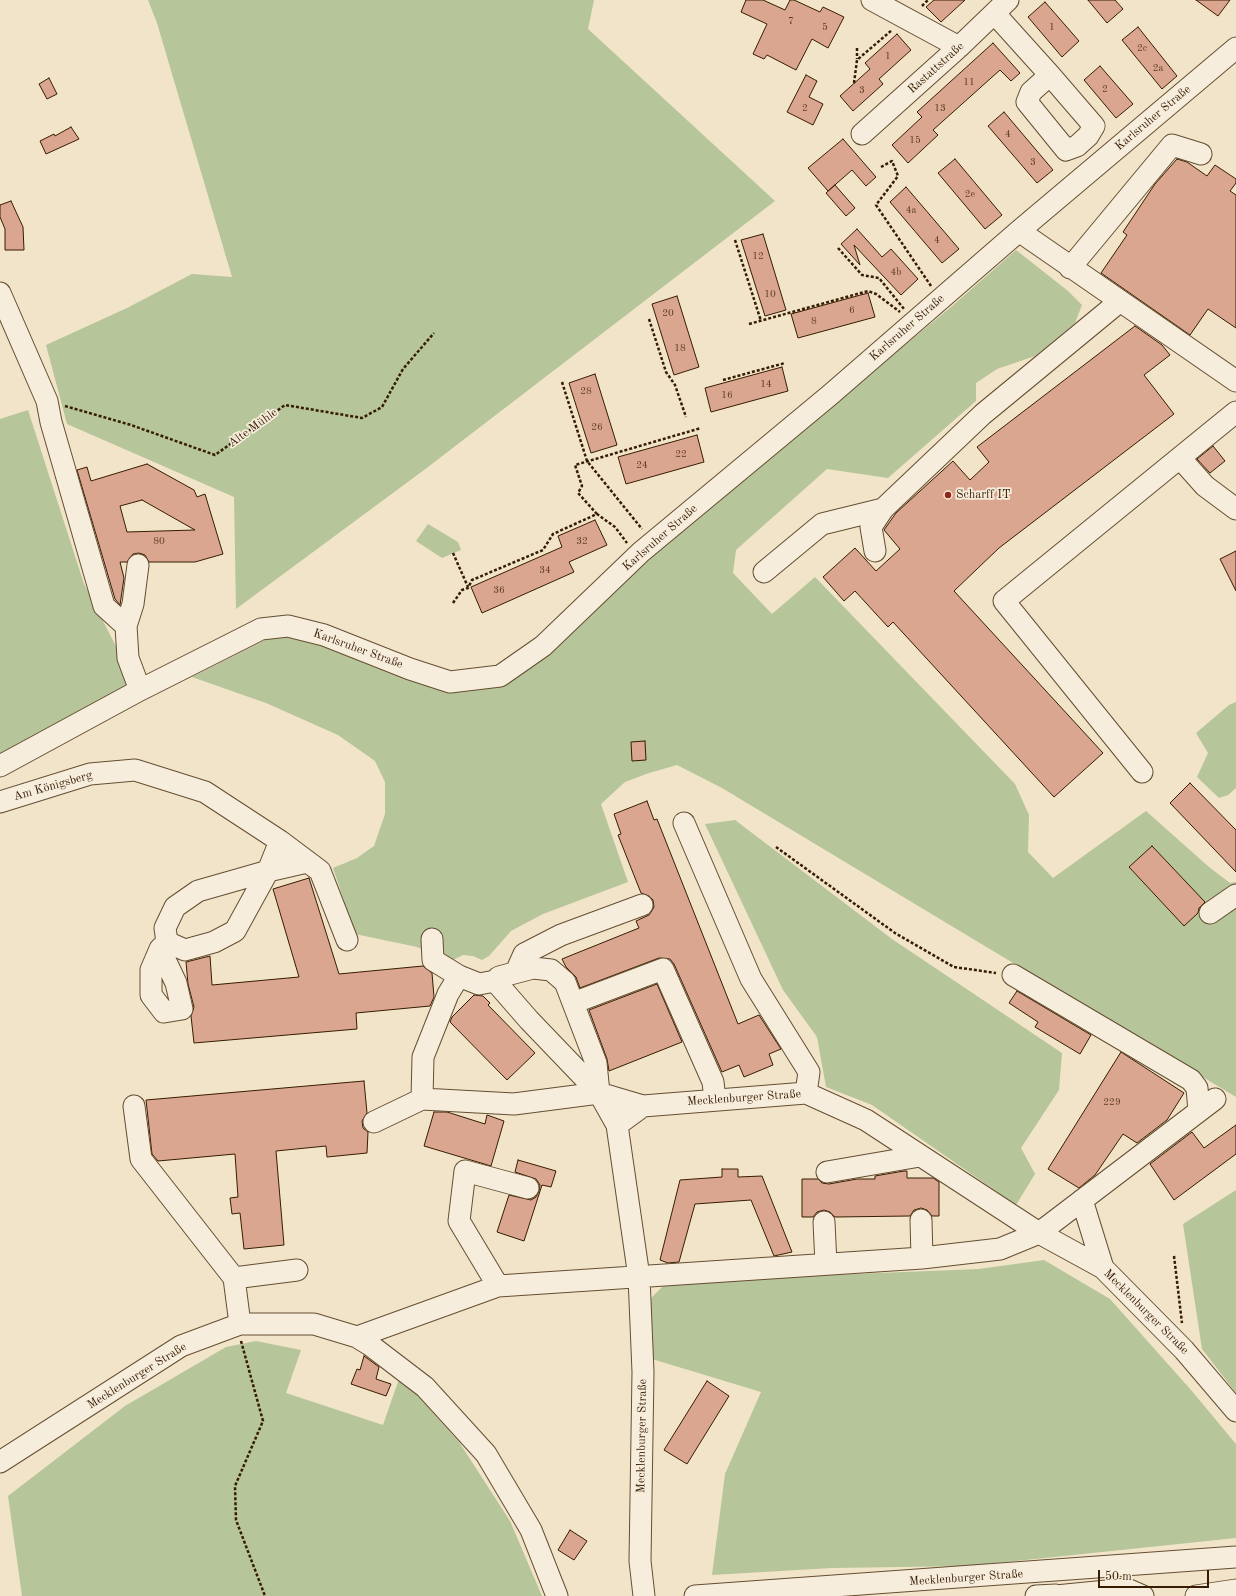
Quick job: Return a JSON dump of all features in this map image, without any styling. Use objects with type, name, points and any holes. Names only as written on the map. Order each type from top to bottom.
[{"type":"street","points":[[872,0],[959,47]]},
{"type":"street","points":[[1001,7],[1050,75]]},
{"type":"street","name":"Rastattstraße","points":[[862,134],[959,47],[1001,7]]},
{"type":"street","name":"Karlsruher Straße","points":[[0,766],[140,690],[261,629],[288,626],[324,635],[410,669],[450,682],[500,676],[543,646],[642,552],[830,395],[1019,231],[1236,48]]},
{"type":"street","points":[[1070,268],[1172,145],[1201,154]]},
{"type":"street","points":[[1019,231],[1119,302],[1236,381]]},
{"type":"street","points":[[0,293],[47,401],[57,414],[104,606],[126,626]]},
{"type":"street","points":[[875,551],[871,527],[883,509],[983,414],[1119,302]]},
{"type":"street","points":[[1142,772],[1004,601],[1236,412]]},
{"type":"street","points":[[1180,458],[1206,486],[1236,509]]},
{"type":"street","points":[[764,572],[822,524],[883,509]]},
{"type":"street","points":[[138,565],[133,604],[126,626],[128,658],[140,690]]},
{"type":"street","name":"Am Königsberg","points":[[0,802],[90,774],[135,770],[205,792],[280,841],[320,871],[347,940]]},
{"type":"street","points":[[684,823],[751,979],[809,1072],[806,1093]]},
{"type":"street","points":[[280,841],[268,871],[235,931],[214,942],[185,950],[164,946],[165,928],[175,907],[198,891],[268,871],[307,862]]},
{"type":"street","points":[[1210,913],[1236,895]]},
{"type":"street","points":[[516,972],[524,954],[561,935],[642,905]]},
{"type":"street","points":[[432,939],[433,960],[459,976],[479,984],[495,981],[499,977],[533,968],[551,970],[566,982],[596,1063],[599,1093]]},
{"type":"street","points":[[573,1003],[663,969],[713,1082],[715,1100]]},
{"type":"street","points":[[357,1338],[498,1286],[922,1258],[1000,1249],[1039,1233],[1207,1105],[1191,1080],[1013,975]]},
{"type":"street","points":[[422,1099],[423,1057],[448,994],[459,976]]},
{"type":"street","points":[[495,981],[529,1020],[599,1093],[617,1125],[644,1106]]},
{"type":"street","points":[[374,1122],[422,1099],[514,1104],[599,1093],[644,1106]]},
{"type":"street","name":"Mecklenburger Straße","points":[[644,1106],[806,1093],[866,1120],[1039,1233],[1103,1268],[1184,1350],[1236,1411]]},
{"type":"street","points":[[134,1106],[140,1159],[234,1278],[240,1324]]},
{"type":"street","name":"Mecklenburger Straße","points":[[617,1125],[638,1277],[643,1372],[640,1561],[644,1596]]},
{"type":"street","points":[[827,1172],[920,1156]]},
{"type":"street","points":[[498,1286],[459,1221],[465,1170],[528,1188]]},
{"type":"street","points":[[1082,1200],[1103,1268]]},
{"type":"street","points":[[921,1220],[922,1258]]},
{"type":"street","points":[[824,1222],[826,1264]]},
{"type":"street","points":[[234,1278],[297,1270]]},
{"type":"street","name":"Mecklenburger Straße","points":[[0,1462],[181,1346],[240,1324],[314,1324],[357,1338],[370,1345],[425,1387],[486,1454],[531,1530],[557,1596]]},
{"type":"street","name":"Mecklenburger Straße","points":[[695,1596],[824,1586],[869,1590],[1236,1557]]},
{"type":"street","points":[[1049,1596],[1128,1589],[1143,1596]]},
{"type":"street","points":[[1196,1596],[1236,1590]]},
{"type":"path","points":[[922,6],[928,0]]},
{"type":"path","points":[[857,60],[905,18]]},
{"type":"path","points":[[854,83],[857,48]]},
{"type":"path","points":[[881,166],[892,161],[898,176],[876,205],[933,290]]},
{"type":"path","points":[[735,240],[761,320]]},
{"type":"path","points":[[838,248],[862,275],[879,278],[907,312]]},
{"type":"path","points":[[749,324],[868,291],[876,294],[903,316]]},
{"type":"path","points":[[649,319],[666,372],[675,385],[686,417]]},
{"type":"path","name":"Alte Mühle","points":[[57,414],[131,425],[215,456],[285,405],[362,418],[382,407],[403,369],[434,333]]},
{"type":"path","points":[[722,380],[785,363]]},
{"type":"path","points":[[562,382],[587,460],[645,533]]},
{"type":"path","points":[[630,548],[615,527],[597,514],[578,494],[582,486],[575,465],[587,460],[702,428]]},
{"type":"path","points":[[453,604],[462,590],[468,588],[472,580],[543,550],[553,534],[597,514]]},
{"type":"path","points":[[453,553],[468,588]]},
{"type":"path","points":[[776,847],[896,933],[954,967],[1013,975]]},
{"type":"path","points":[[1174,1256],[1182,1313],[1184,1350]]},
{"type":"path","points":[[240,1324],[240,1338],[262,1421],[234,1486],[236,1520],[265,1596]]},
{"type":"green space","points":[[148,0],[594,0],[588,29],[775,201],[424,470],[236,609],[234,497],[67,424],[46,345],[127,308],[192,274],[232,277],[157,23]]},
{"type":"green space","points":[[1016,250],[1068,291],[1082,305],[1075,323],[1035,356],[997,369],[976,383],[976,401],[888,478],[827,469],[736,550],[733,573],[772,614],[815,577],[1015,784],[1029,815],[1028,852],[1053,878],[1146,811],[1209,867],[1230,883],[1236,882],[1236,1097],[722,788],[677,765],[625,782],[601,804],[628,882],[543,914],[511,931],[489,956],[482,960],[473,956],[463,955],[451,961],[417,947],[355,934],[333,868],[357,858],[374,846],[385,814],[385,782],[375,761],[338,735],[266,703],[192,677],[287,629],[445,688],[492,688],[546,655],[685,526],[951,307]]},
{"type":"green space","points":[[28,410],[84,584],[142,697],[0,775],[0,419]]},
{"type":"green space","points":[[428,524],[458,542],[461,550],[442,558],[416,541]]},
{"type":"green space","points":[[1236,702],[1236,788],[1228,795],[1219,798],[1197,777],[1208,753],[1196,733],[1229,705]]},
{"type":"green space","points":[[735,820],[892,939],[1062,1053],[1059,1090],[1021,1148],[1035,1174],[1016,1205],[872,1105],[826,1087],[817,1037],[783,990],[705,824]]},
{"type":"green space","points":[[1236,1190],[1236,1393],[1202,1349],[1183,1224]]},
{"type":"green space","points":[[1044,1260],[1110,1299],[1191,1390],[1236,1444],[1236,1538],[968,1566],[832,1568],[712,1575],[725,1474],[761,1392],[652,1359],[648,1307],[652,1297],[662,1287],[678,1281],[979,1269]]},
{"type":"green space","points":[[256,1341],[301,1350],[286,1393],[383,1425],[400,1376],[459,1442],[510,1521],[542,1596],[22,1596],[8,1496],[125,1406],[226,1347]]},
{"type":"building","points":[[746,0],[763,0],[785,10],[790,0],[794,0],[820,12],[823,7],[844,17],[828,48],[812,39],[796,70],[767,55],[764,59],[753,54],[767,24],[741,12]]},
{"type":"building","points":[[934,0],[965,0],[941,22],[926,7]]},
{"type":"building","points":[[1088,0],[1115,0],[1123,9],[1107,23]]},
{"type":"building","points":[[1196,0],[1230,0],[1218,16]]},
{"type":"building","points":[[1045,2],[1079,41],[1062,57],[1028,17]]},
{"type":"building","points":[[1138,27],[1177,76],[1162,89],[1122,40]]},
{"type":"building","points":[[897,34],[911,50],[879,79],[883,84],[853,111],[840,96],[870,69],[865,63]]},
{"type":"building","points":[[993,43],[1020,73],[1011,81],[1000,70],[933,130],[938,135],[908,163],[892,145],[922,117],[917,112]]},
{"type":"building","points":[[1100,66],[1133,104],[1116,118],[1084,80]]},
{"type":"building","points":[[806,75],[817,81],[809,97],[823,104],[813,125],[787,112]]},
{"type":"building","points":[[49,78],[57,94],[47,99],[39,84]]},
{"type":"building","points":[[1004,112],[1053,170],[1037,183],[988,126]]},
{"type":"building","points":[[71,127],[79,139],[46,154],[40,141],[54,134],[55,136]]},
{"type":"building","points":[[843,139],[876,177],[866,186],[852,170],[828,191],[808,168]]},
{"type":"building","points":[[955,159],[1002,215],[985,229],[938,173]]},
{"type":"building","points":[[1177,159],[1187,162],[1207,176],[1215,165],[1236,179],[1236,183],[1230,191],[1236,195],[1236,328],[1208,309],[1190,335],[1101,273],[1127,235],[1123,232],[1155,184]]},
{"type":"building","points":[[835,185],[855,208],[846,216],[826,193]]},
{"type":"building","points":[[906,187],[959,249],[942,263],[890,202]]},
{"type":"building","points":[[11,201],[23,227],[24,250],[5,250],[5,229],[0,217],[0,205]]},
{"type":"building","points":[[857,229],[882,257],[891,249],[918,279],[901,295],[854,245],[860,265],[841,244]]},
{"type":"building","points":[[763,234],[786,310],[765,316],[741,240]]},
{"type":"building","points":[[868,293],[875,317],[798,338],[791,314]]},
{"type":"building","points":[[677,296],[699,367],[674,375],[652,304]]},
{"type":"building","points":[[1135,326],[1162,345],[1170,355],[1144,375],[1174,414],[999,548],[954,591],[1103,753],[1054,797],[893,622],[888,627],[855,591],[844,601],[823,577],[855,548],[876,571],[900,549],[884,530],[896,513],[953,461],[970,480],[989,462],[977,447]]},
{"type":"building","points":[[782,367],[788,391],[711,412],[705,388]]},
{"type":"building","points":[[595,374],[617,445],[591,453],[569,383]]},
{"type":"building","points":[[697,435],[704,462],[626,484],[618,457]]},
{"type":"building","points":[[1213,446],[1225,461],[1210,473],[1197,459]]},
{"type":"building","points":[[147,464],[194,490],[197,497],[205,494],[223,554],[195,562],[149,562],[145,555],[139,553],[133,554],[127,562],[120,562],[124,578],[120,605],[115,599],[77,470],[87,467],[91,481]],"holes":[[[142,500],[195,530],[127,532],[120,506]]]},
{"type":"building","points":[[595,520],[607,545],[569,562],[574,572],[482,613],[471,587],[562,547],[558,536]]},
{"type":"building","points":[[1236,551],[1236,591],[1220,559]]},
{"type":"building","points":[[645,741],[646,760],[632,761],[631,742]]},
{"type":"building","points":[[1190,783],[1236,830],[1236,872],[1170,803]]},
{"type":"building","points":[[647,801],[654,820],[657,819],[738,1024],[759,1015],[781,1049],[769,1054],[773,1065],[744,1077],[739,1065],[722,1072],[674,964],[670,959],[659,958],[580,988],[576,977],[566,967],[562,959],[639,928],[636,921],[649,915],[654,907],[653,900],[649,896],[641,893],[618,835],[621,834],[614,814]]},
{"type":"building","points":[[1152,846],[1205,902],[1199,908],[1198,913],[1184,926],[1129,867]]},
{"type":"building","points":[[309,878],[339,974],[423,966],[432,973],[434,997],[430,1006],[356,1013],[357,1029],[194,1043],[191,1016],[194,1007],[188,984],[186,962],[210,956],[212,985],[299,977],[273,889]]},
{"type":"building","points":[[657,984],[682,1042],[609,1071],[607,1059],[589,1010]]},
{"type":"building","points":[[1017,991],[1091,1035],[1080,1054],[1035,1027],[1038,1022],[1009,1003]]},
{"type":"building","points":[[474,995],[483,996],[490,1003],[488,1005],[535,1053],[507,1080],[450,1022],[452,1017]]},
{"type":"building","points":[[1121,1052],[1184,1093],[1167,1120],[1137,1143],[1123,1134],[1095,1175],[1079,1188],[1048,1169]]},
{"type":"building","points":[[364,1081],[367,1113],[362,1121],[363,1128],[368,1132],[367,1153],[327,1157],[326,1146],[276,1151],[284,1245],[244,1249],[240,1213],[232,1214],[230,1198],[238,1197],[235,1154],[158,1161],[152,1154],[146,1100]]},
{"type":"building","points":[[434,1112],[447,1112],[485,1124],[487,1115],[504,1121],[491,1166],[424,1146]]},
{"type":"building","points":[[1236,1125],[1236,1154],[1174,1200],[1150,1164],[1192,1132],[1204,1148]]},
{"type":"building","points":[[518,1160],[556,1171],[551,1187],[542,1185],[524,1241],[497,1232],[509,1195],[531,1200],[536,1197],[539,1191],[540,1185],[536,1179],[515,1172]]},
{"type":"building","points":[[722,1169],[738,1169],[738,1177],[762,1176],[792,1252],[774,1256],[751,1200],[695,1204],[679,1262],[668,1263],[660,1260],[680,1180],[722,1177]]},
{"type":"building","points":[[907,1171],[907,1178],[933,1178],[939,1182],[939,1216],[932,1216],[927,1210],[921,1208],[914,1210],[910,1216],[835,1217],[830,1212],[824,1210],[817,1212],[813,1217],[802,1217],[802,1179],[818,1179],[822,1183],[829,1184],[857,1179],[875,1179],[875,1176]]},
{"type":"building","points":[[364,1356],[379,1367],[376,1379],[391,1384],[386,1396],[351,1384],[357,1369],[360,1370]]},
{"type":"building","points":[[707,1381],[729,1396],[687,1464],[664,1450]]},
{"type":"building","points":[[570,1530],[587,1541],[574,1560],[558,1550]]},
{"type":"place","name":"Scharff IT","points":[[948,495]]}]
